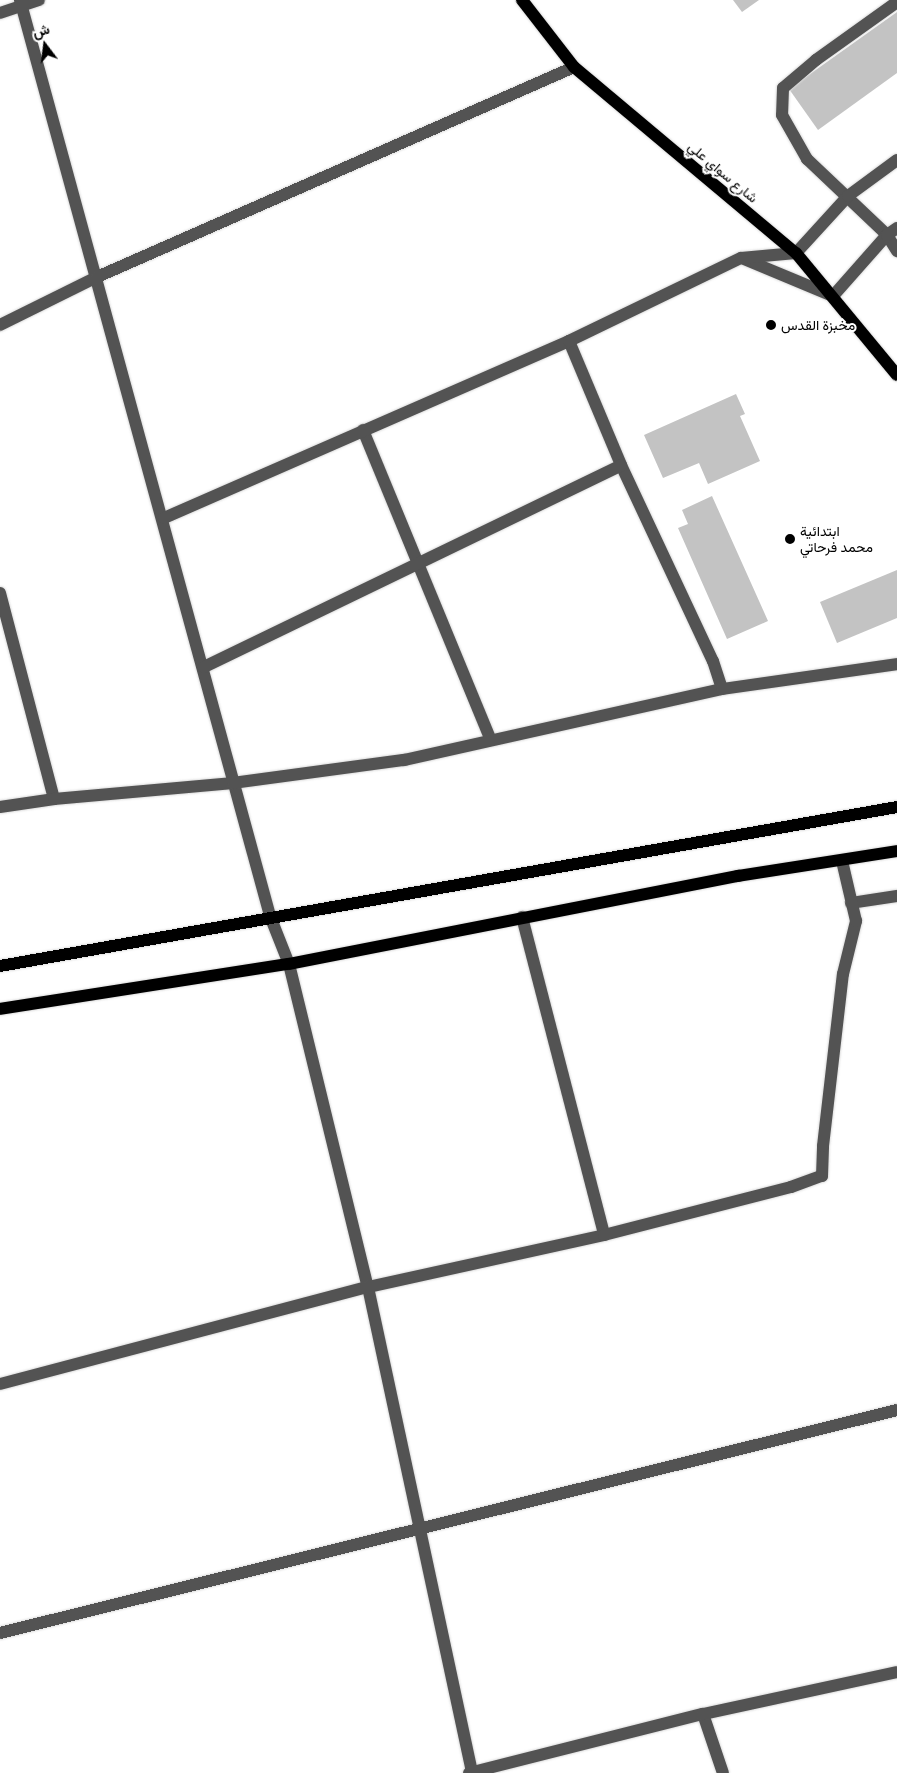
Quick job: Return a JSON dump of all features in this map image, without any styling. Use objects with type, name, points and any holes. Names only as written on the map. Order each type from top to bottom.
[{"type":"main road","name":"شارع سواي علي","points":[[522,0],[574,67],[796,254],[897,375]]},
{"type":"main road","points":[[0,966],[270,916],[897,807]]},
{"type":"main road","points":[[0,1009],[290,964],[738,876],[897,851]]},
{"type":"street","points":[[0,13],[21,3],[40,0]]},
{"type":"street","points":[[897,2],[816,60],[783,88],[782,115],[807,159],[892,232],[897,251]]},
{"type":"street","points":[[21,3],[164,518],[233,783],[270,916],[290,964],[368,1287],[417,1529],[471,1773],[703,1714],[897,1672]]},
{"type":"street","points":[[0,325],[97,277],[574,67]]},
{"type":"street","points":[[164,518],[569,341],[741,258],[796,254],[848,196],[897,160]]},
{"type":"street","points":[[741,258],[833,296],[892,232]]},
{"type":"street","points":[[569,341],[621,465],[712,661],[722,689]]},
{"type":"street","points":[[363,430],[415,562],[491,740]]},
{"type":"street","points":[[204,667],[415,562],[621,465]]},
{"type":"street","points":[[0,593],[54,799]]},
{"type":"street","points":[[0,807],[54,799],[233,783],[404,760],[722,689],[897,664]]},
{"type":"street","points":[[0,1384],[368,1287],[604,1235],[791,1187],[822,1176],[823,1146],[843,974],[856,921],[842,861]]},
{"type":"street","points":[[851,903],[897,896]]},
{"type":"street","points":[[522,917],[604,1235]]},
{"type":"street","points":[[0,1633],[897,1410]]},
{"type":"street","points":[[703,1714],[723,1773]]},
{"type":"building","points":[[733,0],[759,0],[742,12]]},
{"type":"building","points":[[897,12],[897,73],[818,130],[789,89]]},
{"type":"building","points":[[736,394],[745,414],[740,416],[760,461],[708,484],[699,463],[663,478],[644,435]]},
{"type":"building","points":[[712,496],[768,621],[727,639],[678,528],[688,524],[682,510]]},
{"type":"building","points":[[897,570],[897,618],[837,643],[820,602]]},
{"type":"place","name":"مخبزة القدس","points":[[771,325]]},
{"type":"place","name":"ابتدائية محمد فرحاتي","points":[[790,539]]}]
